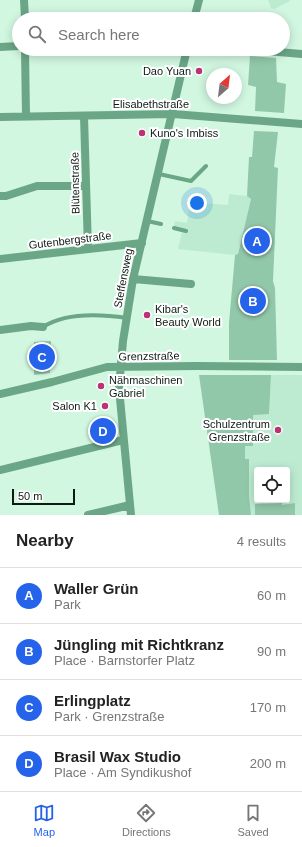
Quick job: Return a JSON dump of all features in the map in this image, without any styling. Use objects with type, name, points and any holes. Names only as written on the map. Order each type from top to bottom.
[{"type":"street","points":[[24,0],[25,12]]},
{"type":"street","points":[[196,12],[199,0]]},
{"type":"street","points":[[0,47],[12,46]]},
{"type":"street","points":[[290,52],[302,54]]},
{"type":"street","points":[[25,56],[26,116]]},
{"type":"street","name":"Steffensweg","points":[[130,515],[119,388],[120,366],[133,279],[186,56]]},
{"type":"street","name":"Elisabethstraße","points":[[0,117],[173,114],[302,124]]},
{"type":"street","name":"Blütenstraße","points":[[84,116],[88,249]]},
{"type":"street","points":[[0,196],[6,196],[37,186],[86,186]]},
{"type":"street","name":"Gutenbergstraße","points":[[0,259],[142,243]]},
{"type":"street","points":[[133,279],[191,284]]},
{"type":"street","points":[[0,330],[31,326],[43,327]]},
{"type":"street","name":"Grenzstraße","points":[[0,394],[120,366],[302,367]]},
{"type":"street","points":[[0,470],[123,440]]},
{"type":"street","points":[[88,515],[130,505]]},
{"type":"lane","points":[[159,174],[191,180],[206,166]]},
{"type":"lane","points":[[147,221],[161,224]]},
{"type":"lane","points":[[174,228],[186,231]]},
{"type":"lane","points":[[43,327],[53,321],[87,315],[102,314],[127,318]]},
{"type":"shaded area","points":[[268,0],[290,1],[274,9],[271,8]]},
{"type":"shaded area","points":[[250,56],[276,58],[277,82],[286,84],[284,113],[255,111],[256,87],[248,85]]},
{"type":"shaded area","points":[[254,131],[278,132],[274,167],[278,168],[273,281],[275,288],[277,360],[229,360],[229,323],[235,255],[238,254],[251,199],[247,196],[249,157],[252,157]]},
{"type":"shaded area","points":[[229,194],[247,196],[251,199],[238,254],[235,255],[178,249],[182,232],[173,230],[175,221],[187,223],[190,202],[228,205]]},
{"type":"shaded area","points":[[51,341],[50,373],[34,375],[34,342]]},
{"type":"shaded area","points":[[199,375],[271,375],[269,414],[253,415],[253,446],[245,446],[245,459],[249,459],[249,496],[251,515],[219,515]]},
{"type":"shaded area","name":"Schulzentrum Grenzstraße","points":[[271,375],[302,375],[302,515],[251,515],[245,446],[253,445],[253,414],[269,414]]},
{"type":"shaded area","points":[[282,503],[282,505],[295,503],[295,515],[255,515],[255,504]]},
{"type":"place","name":"Dao Yuan","points":[[199,71]]},
{"type":"place","name":"Kuno's Imbiss","points":[[142,133]]},
{"type":"place","name":"Waller Grün","points":[[257,241]]},
{"type":"place","name":"Jüngling mit Richtkranz","points":[[253,301]]},
{"type":"place","name":"Kibar's Beauty World","points":[[147,315]]},
{"type":"place","name":"Erlingplatz","points":[[42,357]]},
{"type":"place","name":"Nähmaschinen Gabriel","points":[[101,386]]},
{"type":"place","name":"Salon K1","points":[[105,406]]},
{"type":"place","name":"Schulzentrum Grenzstraße","points":[[278,430]]},
{"type":"place","name":"Brasil Wax Studio","points":[[103,431]]}]
